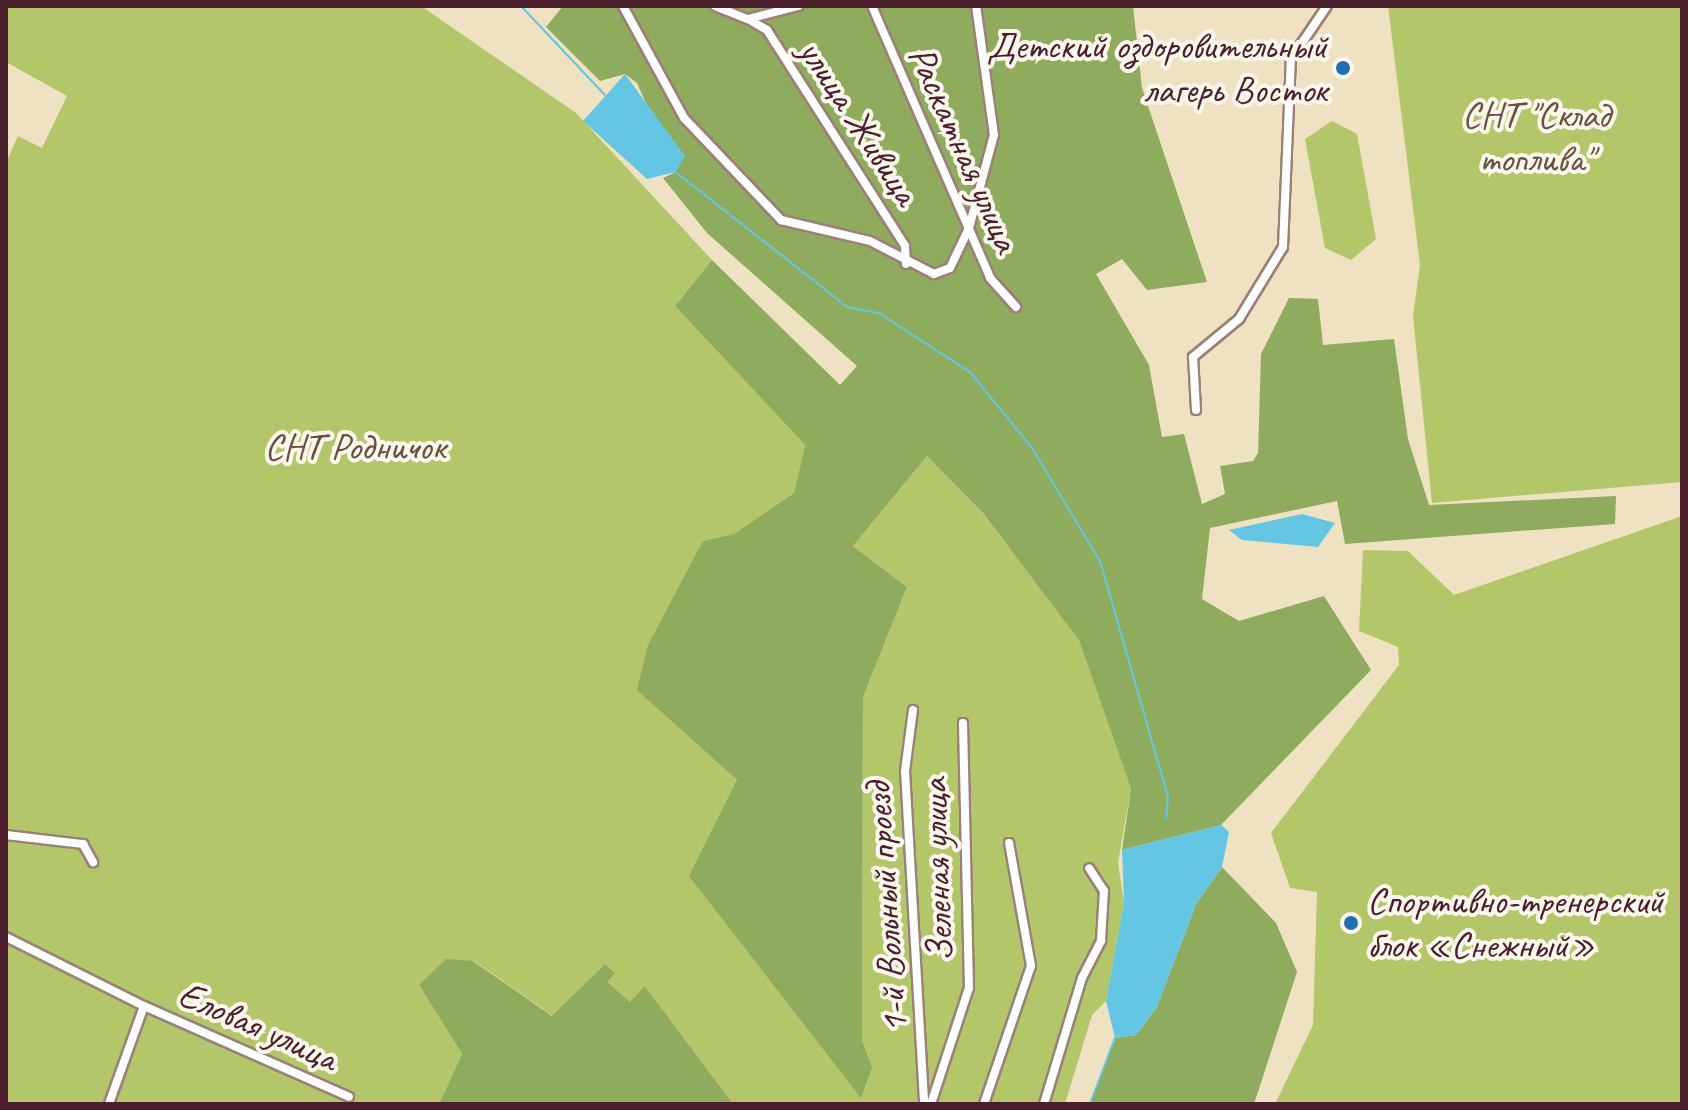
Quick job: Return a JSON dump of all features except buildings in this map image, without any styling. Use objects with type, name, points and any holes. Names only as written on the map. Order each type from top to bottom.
[{"type":"street","points":[[623,6],[684,118],[781,220],[870,241],[906,264],[934,274],[950,268],[969,228],[994,135],[976,6]]},
{"type":"street","points":[[715,6],[748,19],[798,6]]},
{"type":"street","name":"Раскатная улица","points":[[872,6],[990,278],[1016,307]]},
{"type":"street","points":[[1196,410],[1193,357],[1239,319],[1283,247],[1291,59],[1327,6]]},
{"type":"street","name":"улица Живица","points":[[748,19],[767,30],[905,246],[906,264]]},
{"type":"street","name":"1-й Вольный проезд","points":[[913,710],[905,771],[924,1104]]},
{"type":"street","name":"Зеленая улица","points":[[931,1104],[969,988],[963,723]]},
{"type":"street","points":[[6,835],[83,844],[93,862]]},
{"type":"street","points":[[984,1104],[1031,966],[1026,903],[1009,843]]},
{"type":"street","points":[[1044,1104],[1082,978],[1101,941],[1104,891],[1089,868]]},
{"type":"street","name":"Еловая улица","points":[[6,937],[144,1006],[349,1097]]},
{"type":"street","points":[[109,1104],[144,1006]]},
{"type":"green space","name":"СНТ Родничок","points":[[6,6],[421,6],[576,113],[712,260],[675,306],[805,445],[794,493],[734,534],[703,541],[638,690],[737,780],[872,1067],[862,1040],[863,697],[907,587],[853,546],[927,456],[982,512],[1079,639],[1131,789],[1118,863],[1124,902],[1106,1001],[1092,1015],[1065,1104],[733,1104],[645,986],[631,1003],[606,982],[604,965],[553,1016],[474,961],[419,985],[462,1054],[439,1104],[6,1104],[6,163],[18,136],[42,148],[67,96],[6,62]]},
{"type":"green space","points":[[563,6],[1133,6],[1142,88],[1207,282],[1147,290],[1122,259],[1096,274],[1149,365],[1162,437],[1184,434],[1202,504],[1225,494],[1220,466],[1253,461],[1258,453],[1261,354],[1289,298],[1318,299],[1323,345],[1394,339],[1408,439],[1429,505],[1616,496],[1615,524],[1345,544],[1337,501],[1210,528],[1202,599],[1239,621],[1324,596],[1371,670],[1221,825],[1122,850],[1131,789],[1079,640],[983,513],[927,456],[853,546],[907,587],[863,697],[862,1040],[872,1067],[861,1098],[689,876],[737,780],[637,690],[648,645],[703,541],[734,534],[794,493],[805,445],[675,306],[712,260],[840,385],[857,366],[707,233],[663,178],[676,172],[637,83],[625,74],[600,81],[546,27]]},
{"type":"green space","name":"СНТ \"Склад топлива\"","points":[[1388,6],[1682,6],[1682,482],[1432,503],[1413,316],[1420,265]]},
{"type":"green space","points":[[1332,121],[1357,134],[1376,239],[1351,260],[1325,248],[1305,139]]},
{"type":"green space","points":[[1682,516],[1682,1104],[1275,1104],[1313,1025],[1317,892],[1290,888],[1271,833],[1399,665],[1398,647],[1359,631],[1363,550],[1408,551],[1454,595]]},
{"type":"green space","points":[[1222,867],[1276,923],[1297,972],[1254,1104],[1090,1104],[1115,1038],[1136,1035],[1157,1007],[1196,904]]},
{"type":"green space","points":[[446,959],[473,961],[552,1016],[605,964],[615,973],[607,982],[630,1002],[645,986],[733,1104],[439,1104],[462,1054],[419,985]]},
{"type":"water","points":[[625,74],[685,156],[676,172],[647,179],[583,121]]},
{"type":"water","points":[[1302,514],[1335,523],[1318,547],[1242,540],[1229,530]]},
{"type":"water","points":[[1221,825],[1229,832],[1222,867],[1196,904],[1157,1007],[1136,1035],[1115,1038],[1106,1001],[1124,902],[1122,850]]},
{"type":"waterway","points":[[521,6],[605,95]]},
{"type":"waterway","points":[[677,173],[847,307],[879,313],[970,372],[1032,448],[1100,561],[1168,797],[1166,819]]},
{"type":"waterway","points":[[1090,1104],[1115,1038]]},
{"type":"place","name":"Детский оздоровительный лагерь Восток","points":[[1343,68]]},
{"type":"place","name":"Спортивно-тренерский блок «Снежный»","points":[[1351,923]]}]
